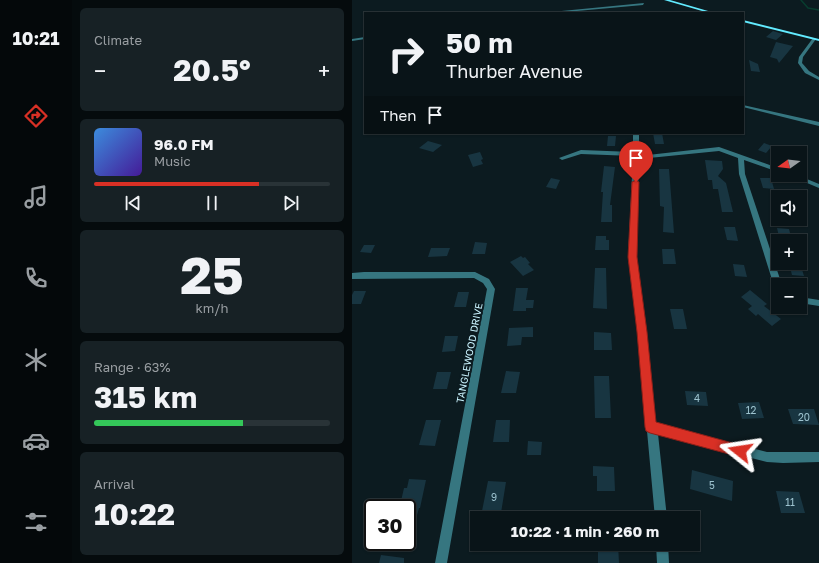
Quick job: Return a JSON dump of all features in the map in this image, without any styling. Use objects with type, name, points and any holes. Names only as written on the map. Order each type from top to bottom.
[{"type":"main road","points":[[666,0],[709,12]]},
{"type":"main road","points":[[744,21],[816,39]]},
{"type":"street","points":[[554,12],[643,4]]},
{"type":"street","points":[[352,40],[364,38]]},
{"type":"street","points":[[816,39],[800,61],[804,70],[819,79]]},
{"type":"street","points":[[744,106],[819,124]]},
{"type":"street","points":[[636,134],[632,257],[642,332],[650,427],[660,511]]},
{"type":"street","points":[[562,158],[581,152],[636,156],[714,149],[724,150],[771,167]]},
{"type":"street","points":[[741,156],[742,174],[775,278]]},
{"type":"street","points":[[807,181],[819,186]]},
{"type":"street","name":"TANGLEWOOD DRIVE","points":[[352,276],[475,275],[486,281],[491,289],[441,563]]},
{"type":"street","points":[[807,301],[819,302]]},
{"type":"street","points":[[650,427],[767,457],[819,457]]},
{"type":"street","points":[[662,551],[663,563]]},
{"type":"building","points":[[773,31],[783,34],[776,40],[766,37]]},
{"type":"building","points":[[776,42],[793,46],[779,63],[777,59],[770,57]]},
{"type":"building","points":[[749,60],[758,64],[760,72],[751,71]]},
{"type":"building","points":[[653,134],[662,134],[664,144],[655,144]]},
{"type":"building","points":[[608,136],[616,136],[615,146],[607,146]]},
{"type":"building","points":[[428,141],[442,145],[433,152],[419,148]]},
{"type":"building","points":[[764,143],[772,146],[766,153],[758,150]]},
{"type":"building","points":[[480,152],[483,159],[481,160],[483,164],[473,167],[468,155]]},
{"type":"building","points":[[705,160],[722,161],[723,169],[718,176],[726,183],[733,212],[722,212],[718,189],[713,189],[712,180],[708,180]]},
{"type":"building","points":[[604,166],[615,167],[610,205],[612,205],[612,222],[601,222],[603,192],[601,192]]},
{"type":"building","points":[[659,169],[669,169],[674,233],[663,232],[664,207],[660,206]]},
{"type":"building","points":[[551,178],[560,180],[556,189],[546,187]]},
{"type":"building","points":[[760,178],[771,178],[774,189],[763,188]]},
{"type":"building","points":[[724,227],[735,227],[738,241],[727,240]]},
{"type":"building","points":[[777,228],[789,229],[790,234],[778,234]]},
{"type":"building","points":[[596,236],[606,236],[606,240],[609,240],[609,250],[595,250]]},
{"type":"building","points":[[475,242],[487,243],[485,254],[472,254]]},
{"type":"building","points":[[364,245],[375,245],[371,253],[360,252]]},
{"type":"building","points":[[431,248],[450,248],[447,256],[428,257]]},
{"type":"building","points":[[662,249],[674,249],[676,264],[663,264]]},
{"type":"building","points":[[521,256],[523,258],[525,257],[530,263],[528,264],[534,270],[523,276],[510,262]]},
{"type":"building","points":[[733,264],[744,265],[747,277],[735,276]]},
{"type":"building","points":[[595,268],[606,268],[607,309],[593,308]]},
{"type":"building","points":[[791,270],[802,270],[804,276],[792,275]]},
{"type":"building","points":[[516,288],[528,288],[526,300],[534,300],[533,308],[526,308],[526,311],[513,311]]},
{"type":"building","points":[[750,290],[767,304],[764,306],[771,311],[771,314],[774,314],[781,319],[772,326],[758,314],[756,316],[748,309],[752,306],[741,297]]},
{"type":"building","points":[[354,291],[366,291],[361,304],[352,304],[352,295]]},
{"type":"building","points":[[458,292],[469,292],[466,307],[454,307]]},
{"type":"building","points":[[670,309],[683,309],[687,329],[674,329]]},
{"type":"building","points":[[533,327],[533,337],[522,337],[521,345],[507,346],[509,328]]},
{"type":"building","points":[[594,332],[611,333],[612,350],[594,350]]},
{"type":"building","points":[[445,336],[458,336],[455,351],[442,352]]},
{"type":"building","points":[[506,371],[520,372],[516,393],[501,393]]},
{"type":"building","points":[[437,372],[451,372],[447,389],[433,389]]},
{"type":"building","points":[[594,376],[609,376],[611,418],[595,418]]},
{"type":"building","points":[[685,391],[706,392],[708,406],[687,405]]},
{"type":"building","points":[[759,402],[764,418],[742,419],[738,403]]},
{"type":"building","points":[[788,409],[814,409],[819,425],[793,424]]},
{"type":"building","points":[[426,420],[441,420],[435,446],[419,445]]},
{"type":"building","points":[[496,420],[510,420],[509,442],[493,442]]},
{"type":"building","points":[[528,441],[542,442],[541,455],[527,455]]},
{"type":"building","points":[[593,466],[614,467],[615,491],[597,491],[597,476],[593,476]]},
{"type":"building","points":[[692,470],[733,481],[732,501],[690,489]]},
{"type":"building","points":[[409,479],[426,480],[416,519],[416,499],[401,499],[404,488],[407,488]]},
{"type":"building","points":[[488,481],[506,482],[501,511],[482,511]]},
{"type":"building","points":[[776,491],[799,492],[805,513],[781,513]]},
{"type":"building","points":[[598,551],[618,551],[619,563],[598,563]]},
{"type":"building","points":[[381,555],[404,558],[404,563],[379,563]]},
{"type":"waterway","points":[[801,0],[808,8],[819,10]]},
{"type":"route","points":[[636,182],[632,231],[632,257],[642,332],[650,427],[740,451]]}]
